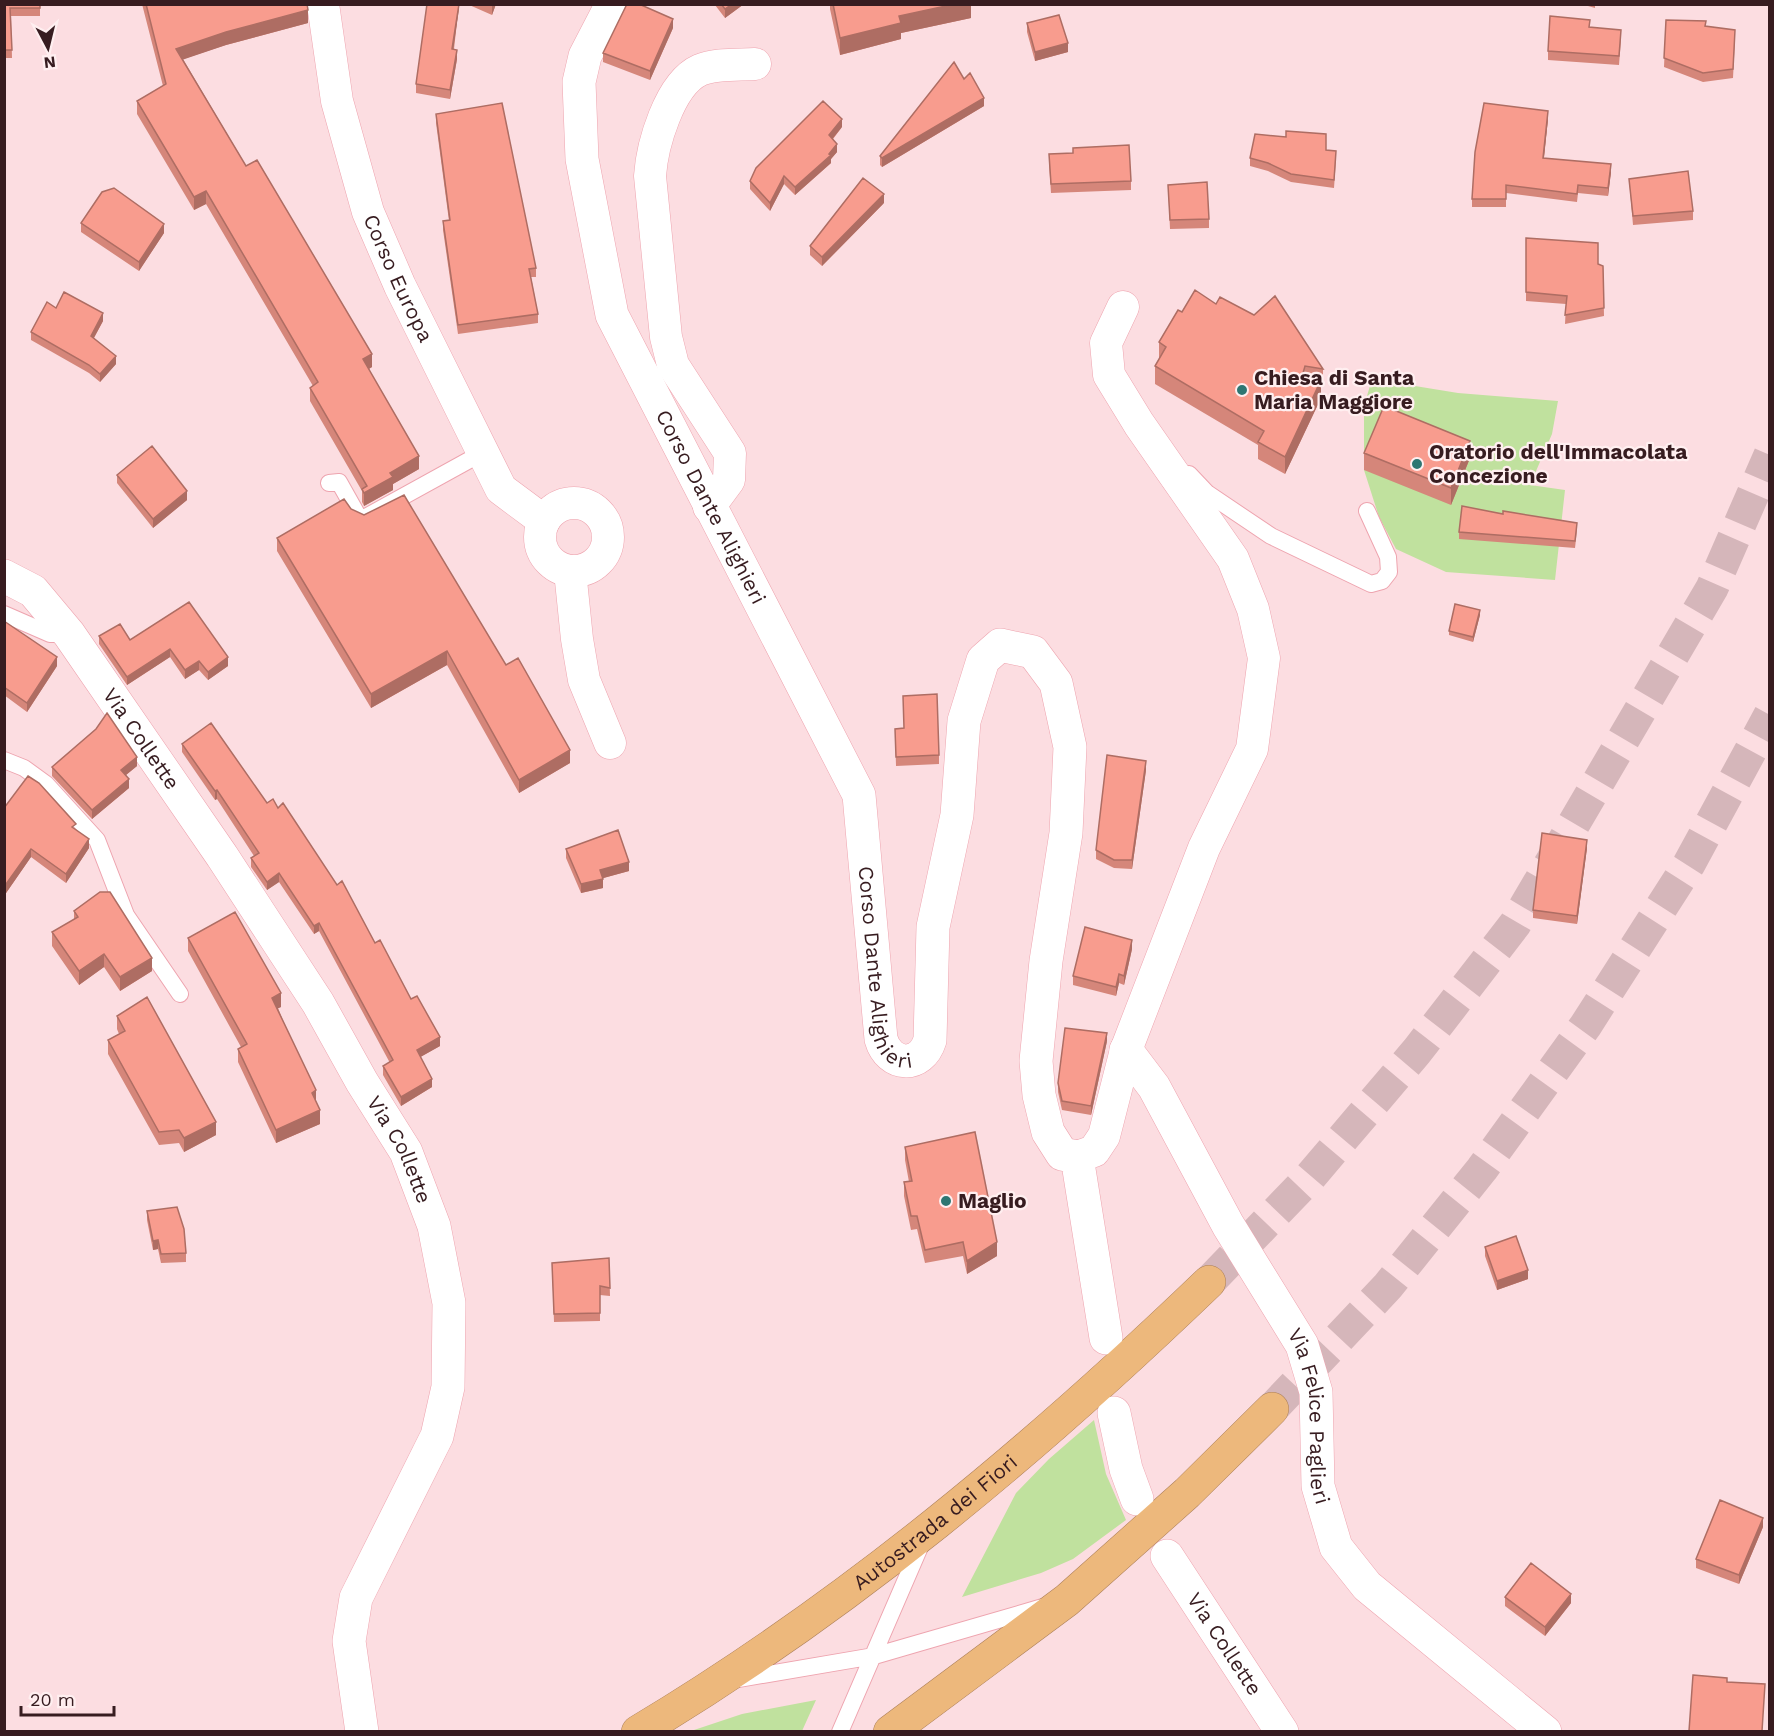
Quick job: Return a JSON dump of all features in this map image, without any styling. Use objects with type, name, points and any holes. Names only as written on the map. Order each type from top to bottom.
[{"type":"highway","name":"Autostrada dei Fiori","points":[[638,1731],[716,1683],[825,1610],[926,1533],[1028,1448],[1209,1282]]},
{"type":"highway","points":[[890,1731],[1067,1600],[1186,1493],[1272,1409]]},
{"type":"street","name":"Corso Europa","points":[[323,4],[337,101],[368,212],[400,286],[501,489],[543,521]]},
{"type":"street","name":"Corso Dante Alighieri","points":[[612,4],[585,56],[579,82],[582,159],[612,315],[643,380],[859,795],[881,1039],[885,1051],[893,1058],[916,1059],[930,1040],[933,927],[957,815],[964,721],[982,660],[1000,645],[1033,652],[1056,683],[1070,747],[1066,833],[1046,961],[1036,1061],[1039,1095],[1048,1132],[1062,1154],[1077,1157]]},
{"type":"street","points":[[709,507],[729,480],[730,453],[673,365],[666,337],[651,176],[652,152],[674,95],[690,75],[702,69],[755,64]]},
{"type":"street","points":[[1106,1338],[1077,1157],[1094,1151],[1104,1136],[1126,1050],[1204,848],[1252,749],[1264,658],[1253,609],[1233,559],[1139,424],[1109,375],[1107,343],[1124,307]]},
{"type":"street","points":[[571,503],[582,504],[601,516],[608,537],[600,558],[592,566],[570,571],[550,562],[543,553],[540,531],[543,521],[560,506],[571,503]]},
{"type":"street","points":[[570,571],[584,680],[610,743]]},
{"type":"street","name":"Via Collette","points":[[4,576],[33,591],[69,634],[222,856],[318,1003],[362,1082],[406,1152],[434,1226],[449,1303],[448,1387],[437,1436],[356,1598],[349,1641],[362,1731]]},
{"type":"street","name":"Via Felice Paglieri","points":[[1126,1050],[1154,1087],[1228,1225],[1302,1345],[1316,1392],[1318,1486],[1336,1547],[1367,1586],[1545,1731]]},
{"type":"street","points":[[1114,1413],[1126,1469],[1137,1499]]},
{"type":"street","name":"Via Collette","points":[[1167,1556],[1282,1731]]},
{"type":"lane","points":[[1139,424],[1216,499],[1271,536],[1371,584],[1382,581],[1389,572],[1388,557],[1367,512]]},
{"type":"lane","points":[[328,483],[339,482],[357,514],[364,518],[482,453]]},
{"type":"lane","points":[[4,614],[50,634],[69,634]]},
{"type":"lane","points":[[4,760],[24,768],[46,784],[97,840],[126,915],[180,994]]},
{"type":"lane","points":[[840,1731],[926,1533]]},
{"type":"lane","points":[[716,1683],[874,1656],[1067,1600]]},
{"type":"green space","points":[[1372,379],[1458,393],[1558,401],[1552,434],[1530,485],[1565,490],[1555,580],[1446,572],[1396,549],[1379,517],[1364,470],[1364,406]]},
{"type":"green space","points":[[1094,1420],[1106,1474],[1126,1520],[1073,1559],[1041,1573],[962,1597],[1016,1493],[1049,1459]]},
{"type":"green space","points":[[816,1700],[802,1731],[691,1731],[742,1714]]},
{"type":"building","points":[[4,4],[40,4],[40,8],[10,8],[12,50],[4,50]]},
{"type":"building","points":[[146,4],[307,4],[308,10],[226,32],[176,49],[246,166],[257,160],[372,354],[363,359],[419,456],[390,473],[393,477],[364,493],[362,489],[367,486],[310,388],[318,382],[206,191],[194,197],[137,101],[166,84]]},
{"type":"building","points":[[427,4],[459,4],[452,49],[457,50],[450,90],[416,84]]},
{"type":"building","points":[[627,4],[639,4],[673,19],[650,71],[603,53]]},
{"type":"building","points":[[721,4],[732,4],[725,9]]},
{"type":"building","points":[[833,4],[955,4],[899,16],[901,23],[840,38]]},
{"type":"building","points":[[1059,15],[1068,43],[1035,52],[1027,23]]},
{"type":"building","points":[[1550,16],[1590,20],[1589,27],[1621,30],[1619,56],[1548,51]]},
{"type":"building","points":[[1666,20],[1706,21],[1705,26],[1735,30],[1733,69],[1703,73],[1664,58]]},
{"type":"building","points":[[954,62],[964,79],[970,73],[984,98],[882,158],[880,156]]},
{"type":"building","points":[[823,101],[842,119],[829,135],[837,144],[829,154],[831,155],[795,187],[784,176],[770,203],[750,181],[756,168]]},
{"type":"building","points":[[502,103],[536,268],[529,269],[538,314],[458,325],[443,221],[450,220],[436,114]]},
{"type":"building","points":[[1484,103],[1548,111],[1543,158],[1611,164],[1608,188],[1578,185],[1577,194],[1506,185],[1506,199],[1472,199],[1475,152]]},
{"type":"building","points":[[1286,131],[1326,134],[1326,150],[1336,151],[1334,180],[1291,174],[1268,163],[1250,158],[1255,134],[1286,137]]},
{"type":"building","points":[[1129,145],[1131,181],[1051,184],[1049,154],[1073,153],[1073,148]]},
{"type":"building","points":[[1688,171],[1693,211],[1633,216],[1629,179]]},
{"type":"building","points":[[863,178],[884,194],[822,257],[810,246]]},
{"type":"building","points":[[1207,182],[1209,219],[1170,220],[1168,185]]},
{"type":"building","points":[[114,188],[164,224],[139,262],[81,223],[102,192]]},
{"type":"building","points":[[1526,238],[1598,243],[1598,264],[1603,266],[1604,308],[1565,315],[1567,296],[1526,292]]},
{"type":"building","name":"Chiesa di Santa Maria Maggiore","points":[[1195,290],[1216,304],[1220,297],[1254,315],[1275,296],[1323,369],[1305,366],[1303,373],[1321,380],[1285,457],[1258,442],[1264,431],[1155,366],[1166,347],[1159,342],[1178,310],[1182,312]]},
{"type":"building","points":[[64,292],[103,313],[91,336],[116,356],[100,374],[89,365],[31,332],[47,302],[56,308]]},
{"type":"building","name":"Oratorio dell'Immacolata Concezione","points":[[1384,406],[1470,441],[1451,488],[1364,453]]},
{"type":"building","points":[[152,446],[187,491],[153,519],[117,475]]},
{"type":"building","points":[[404,495],[506,665],[518,658],[570,750],[519,780],[447,651],[371,694],[277,538],[344,499],[351,509],[364,515]]},
{"type":"building","points":[[1462,506],[1503,514],[1503,511],[1577,523],[1575,541],[1459,532]]},
{"type":"building","points":[[189,602],[228,657],[208,672],[199,661],[185,670],[170,649],[127,677],[99,636],[120,624],[130,640]]},
{"type":"building","points":[[1455,604],[1480,610],[1473,637],[1449,631]]},
{"type":"building","points":[[4,621],[57,657],[27,703],[4,687]]},
{"type":"building","points":[[937,694],[939,755],[896,757],[895,729],[904,728],[903,696]]},
{"type":"building","points":[[107,713],[137,757],[121,770],[129,779],[92,810],[52,767],[96,729]]},
{"type":"building","points":[[211,723],[267,803],[273,799],[278,808],[283,803],[337,885],[342,881],[375,943],[380,940],[411,999],[417,996],[440,1037],[417,1050],[432,1079],[401,1097],[383,1066],[393,1060],[319,923],[314,926],[279,873],[267,882],[251,858],[259,853],[217,790],[215,791],[182,744]]},
{"type":"building","points":[[1107,755],[1146,761],[1132,860],[1114,860],[1096,850]]},
{"type":"building","points":[[28,776],[39,783],[76,824],[72,827],[89,839],[66,874],[31,849],[4,887],[4,808]]},
{"type":"building","points":[[618,830],[629,862],[600,870],[603,879],[581,884],[566,849]]},
{"type":"building","points":[[1542,833],[1587,840],[1577,916],[1533,910]]},
{"type":"building","points":[[100,892],[110,892],[152,958],[120,977],[104,954],[79,971],[52,932],[78,917],[74,911]]},
{"type":"building","points":[[235,912],[281,993],[272,998],[316,1090],[312,1093],[320,1110],[276,1130],[238,1049],[247,1044],[188,938]]},
{"type":"building","points":[[1085,927],[1132,940],[1124,976],[1119,974],[1116,987],[1073,976]]},
{"type":"building","points":[[147,997],[216,1122],[184,1138],[179,1130],[159,1132],[108,1040],[125,1031],[117,1016]]},
{"type":"building","points":[[1065,1028],[1107,1033],[1091,1106],[1062,1101],[1058,1083]]},
{"type":"building","points":[[975,1132],[997,1242],[967,1261],[963,1242],[925,1250],[917,1216],[911,1216],[904,1182],[912,1181],[905,1147]]},
{"type":"building","points":[[177,1207],[184,1229],[186,1253],[161,1254],[158,1240],[153,1241],[147,1211]]},
{"type":"building","points":[[1516,1236],[1528,1270],[1497,1281],[1485,1247]]},
{"type":"building","points":[[609,1258],[610,1288],[600,1286],[600,1313],[554,1314],[552,1263]]},
{"type":"building","points":[[1720,1500],[1763,1518],[1739,1575],[1696,1559]]},
{"type":"building","points":[[1531,1563],[1571,1594],[1545,1627],[1505,1597]]},
{"type":"building","points":[[1693,1675],[1727,1678],[1727,1682],[1765,1684],[1762,1731],[1689,1731]]},
{"type":"tunnel","points":[[1209,1282],[1310,1177],[1417,1051],[1515,924],[1712,588],[1770,455]]},
{"type":"tunnel","points":[[1272,1409],[1388,1286],[1482,1169],[1586,1025],[1689,864],[1770,715]]},
{"type":"place","name":"Chiesa di Santa Maria Maggiore","points":[[1242,390]]},
{"type":"place","name":"Oratorio dell'Immacolata Concezione","points":[[1417,464]]},
{"type":"place","name":"Maglio","points":[[946,1201]]}]
